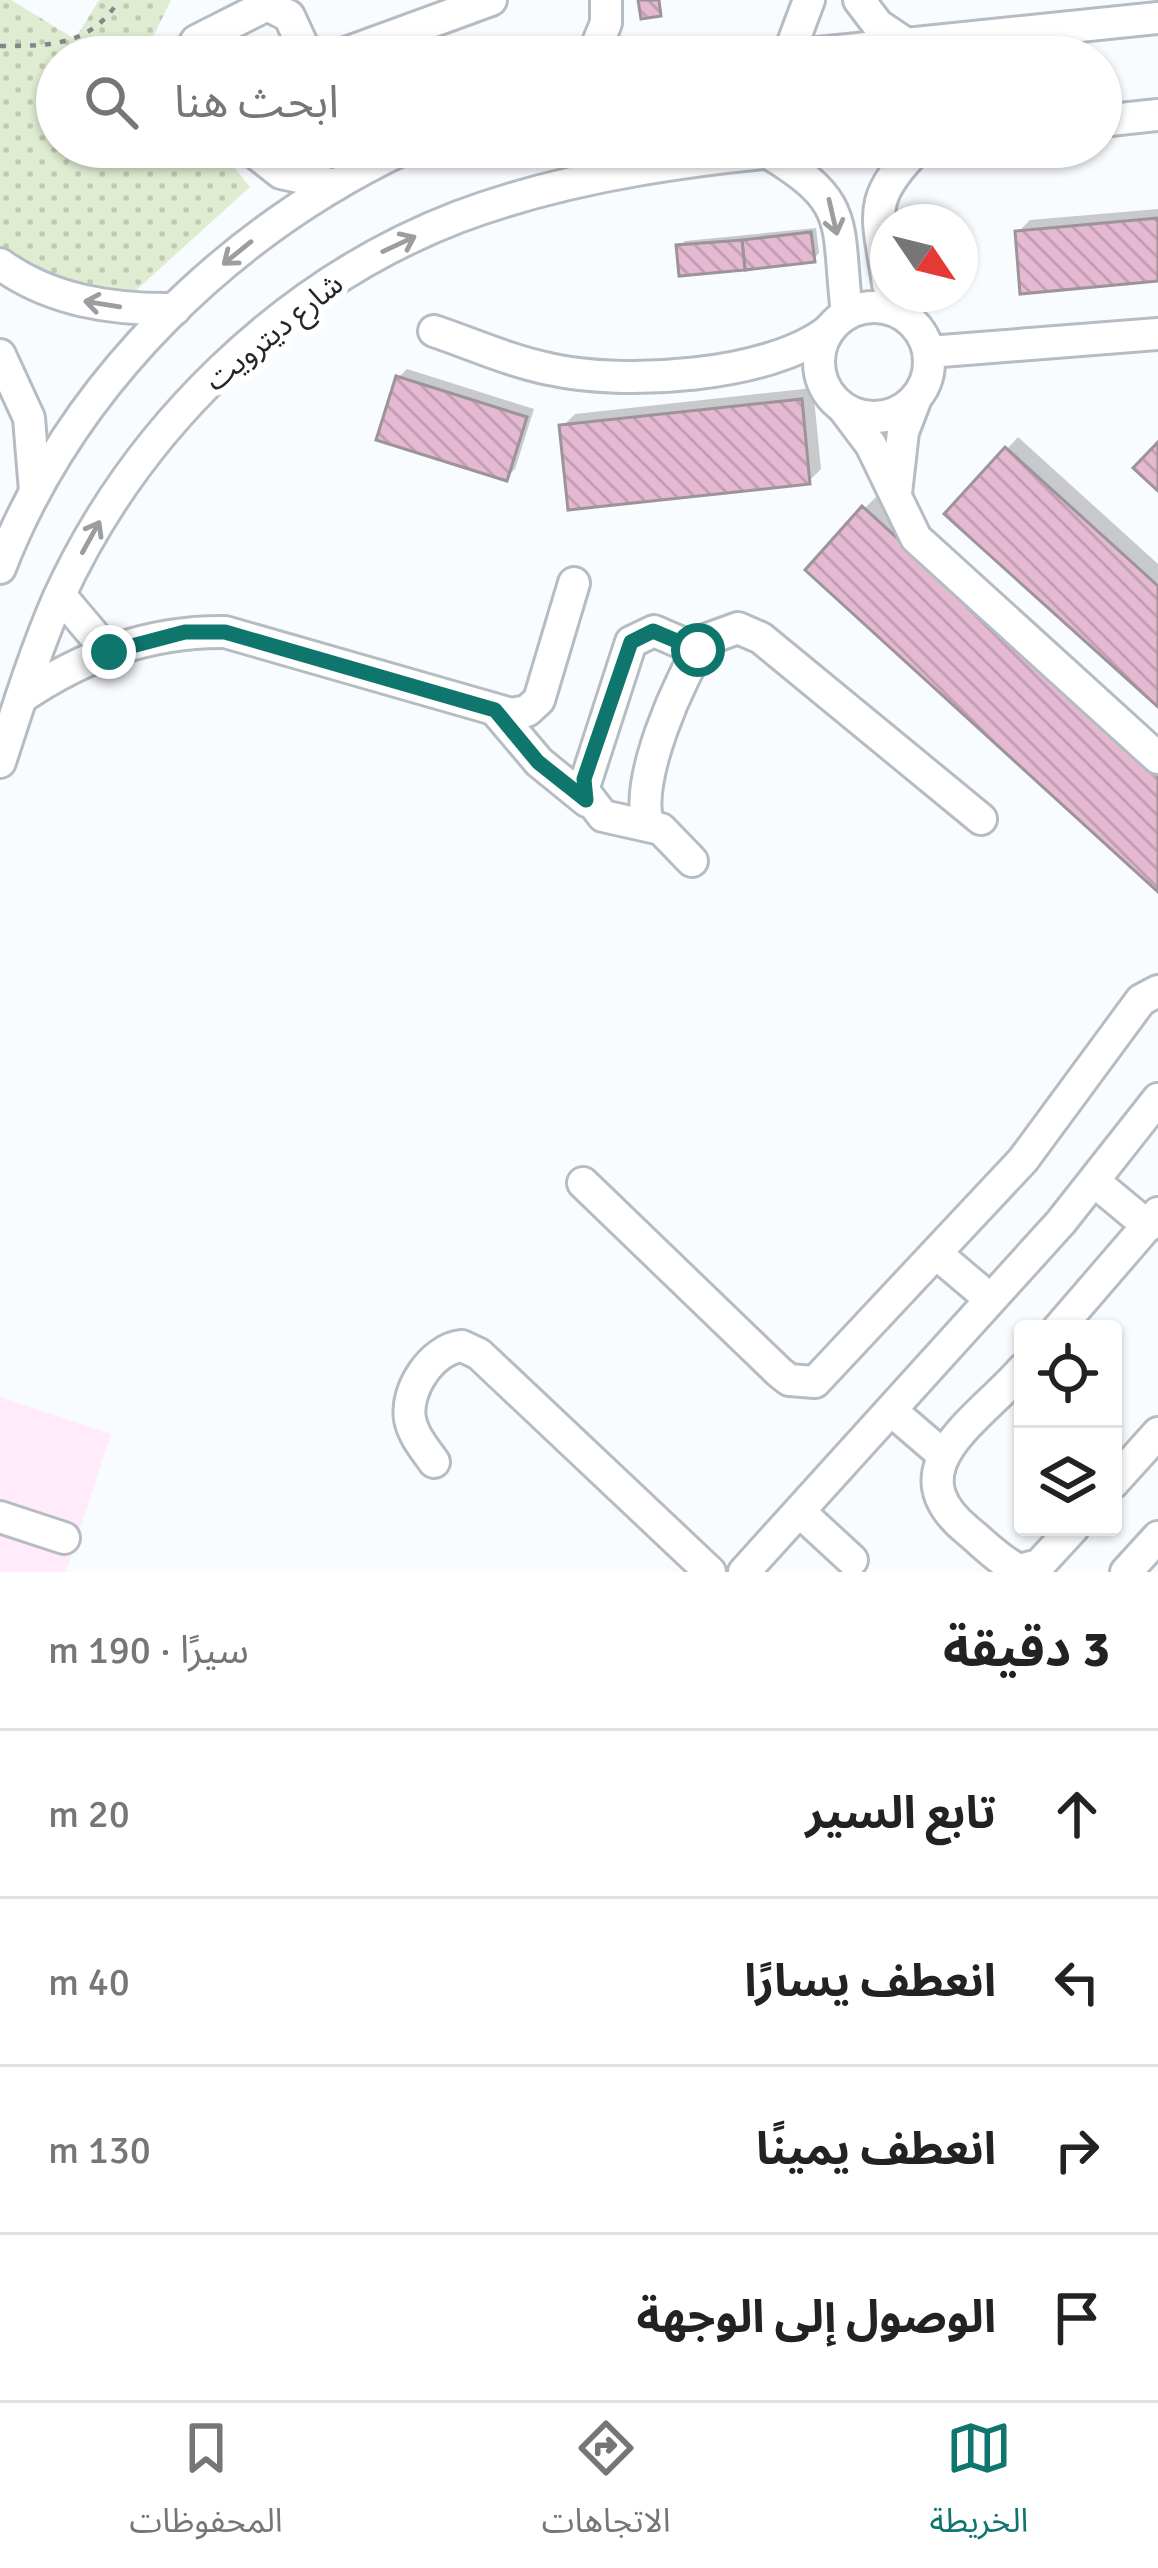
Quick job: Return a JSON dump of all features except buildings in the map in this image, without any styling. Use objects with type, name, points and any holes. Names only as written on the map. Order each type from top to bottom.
[{"type":"street","points":[[392,36],[491,0]]},
{"type":"street","points":[[600,36],[608,14],[606,0]]},
{"type":"street","points":[[793,36],[809,0]]},
{"type":"street","points":[[859,0],[878,25],[894,36]]},
{"type":"street","points":[[206,36],[267,5],[289,16],[298,36]]},
{"type":"street","points":[[991,36],[1158,18]]},
{"type":"street","points":[[1122,119],[1158,115]]},
{"type":"street","points":[[275,168],[334,185]]},
{"type":"street","points":[[0,568],[35,494],[92,404],[175,308],[228,260],[334,185],[367,168]]},
{"type":"street","name":"شارع ديترويت","points":[[0,762],[60,596],[127,479],[187,405],[247,346],[382,251],[481,210],[648,168]]},
{"type":"street","points":[[793,168],[813,180],[833,206],[838,322],[819,356],[838,403],[871,445],[897,505],[929,552],[1158,758]]},
{"type":"street","points":[[880,204],[888,179],[899,168]]},
{"type":"street","points":[[0,264],[33,285],[88,303],[175,308]]},
{"type":"street","points":[[434,331],[524,362],[594,376],[751,367],[785,357],[870,306]]},
{"type":"street","points":[[897,505],[900,450],[929,369],[929,352],[904,312]]},
{"type":"street","points":[[929,352],[1158,334]]},
{"type":"street","points":[[0,355],[29,418],[35,494]]},
{"type":"street","points":[[751,367],[784,374],[874,418],[890,415],[916,398]]},
{"type":"street","points":[[22,698],[63,670],[109,652],[185,632],[225,632],[495,710],[527,711],[539,700],[574,583]]},
{"type":"street","points":[[60,596],[109,652]]},
{"type":"street","points":[[586,800],[584,779],[631,642],[653,631],[698,650]]},
{"type":"street","points":[[649,824],[643,806],[646,784],[698,650],[715,632],[750,631],[981,819]]},
{"type":"street","points":[[495,710],[538,762],[603,816],[649,824],[692,860]]},
{"type":"street","points":[[583,1183],[779,1372],[802,1384],[827,1375],[938,1255],[1023,1160],[1141,1000],[1158,991]]},
{"type":"street","points":[[744,1572],[893,1412],[1095,1182],[1158,1099]]},
{"type":"street","points":[[1066,1320],[1153,1220],[1095,1182]]},
{"type":"street","points":[[938,1255],[990,1299]]},
{"type":"street","points":[[434,1462],[412,1428],[410,1402],[436,1359],[462,1346],[479,1354],[710,1572]]},
{"type":"street","points":[[1014,1379],[943,1455],[934,1488],[948,1514],[1019,1570],[1058,1564],[1070,1536]]},
{"type":"street","points":[[893,1412],[943,1455]]},
{"type":"street","points":[[1122,1474],[1158,1433]]},
{"type":"street","points":[[800,1512],[852,1560]]},
{"type":"street","points":[[0,1517],[64,1538]]},
{"type":"street","points":[[1126,1572],[1158,1538]]},
{"type":"path","points":[[80,36],[105,20],[119,0]]},
{"type":"path","points":[[0,46],[36,46]]},
{"type":"shaded area","points":[[0,1397],[111,1434],[66,1572],[0,1572]]},
{"type":"green space","points":[[0,0],[11,0],[70,36],[36,36],[36,168],[235,168],[250,187],[134,292],[76,287],[0,248]]},
{"type":"green space","points":[[99,0],[171,0],[153,36],[77,36]]},
{"type":"route","points":[[109,652],[185,632],[225,632],[264,639],[495,710],[538,762],[586,800],[584,779],[631,642],[653,631],[698,650]]}]
